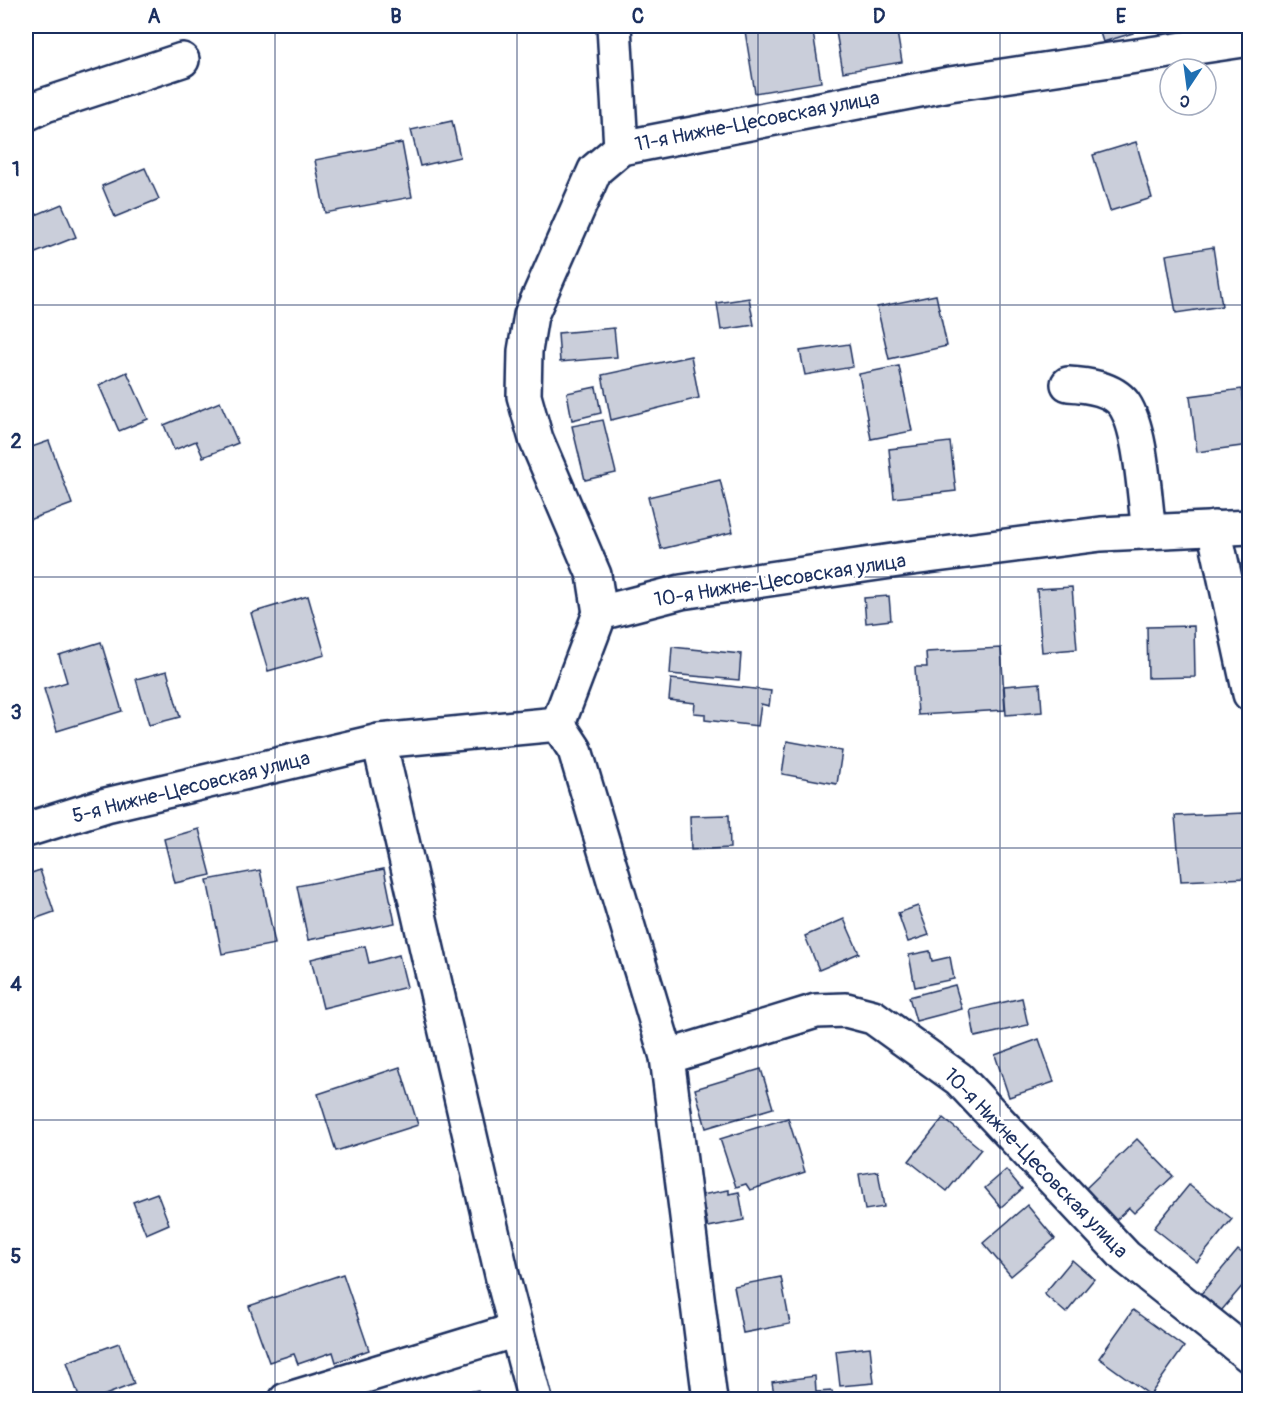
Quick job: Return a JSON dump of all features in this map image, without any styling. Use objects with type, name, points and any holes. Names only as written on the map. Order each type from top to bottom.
[{"type":"street","points":[[614,26],[621,148]]},
{"type":"street","name":"11-я Нижне-Цесовская улица","points":[[600,613],[594,575],[536,438],[524,396],[525,351],[531,315],[595,170],[621,148],[950,84],[1250,39]]},
{"type":"street","points":[[26,114],[45,105],[182,60]]},
{"type":"street","points":[[1068,384],[1095,387],[1112,393],[1123,402],[1136,433],[1149,531]]},
{"type":"street","name":"10-я Нижне-Цесовская улица","points":[[600,613],[681,592],[1006,546],[1149,531],[1250,527]]},
{"type":"street","points":[[1214,528],[1250,694]]},
{"type":"street","points":[[600,613],[558,724],[575,750],[668,1057],[710,1400]]},
{"type":"street","name":"5-я Нижне-Цесовская улица","points":[[26,830],[106,805],[368,743],[558,724]]},
{"type":"street","points":[[368,743],[535,1400]]},
{"type":"street","name":"10-я Нижне-Цесовская улица","points":[[668,1057],[816,1011],[846,1010],[873,1017],[959,1079],[1126,1257],[1250,1356]]},
{"type":"street","points":[[286,1400],[516,1330]]},
{"type":"building","points":[[779,26],[812,26],[821,82],[755,93],[745,31]]},
{"type":"building","points":[[835,26],[896,26],[902,62],[843,72]]},
{"type":"building","points":[[1098,26],[1131,26],[1133,33],[1103,42]]},
{"type":"building","points":[[452,121],[460,157],[420,166],[411,130]]},
{"type":"building","points":[[1136,142],[1152,198],[1110,211],[1093,155]]},
{"type":"building","points":[[402,143],[412,197],[325,213],[315,160]]},
{"type":"building","points":[[145,168],[159,199],[115,217],[102,186]]},
{"type":"building","points":[[62,204],[76,237],[33,254],[26,236],[26,219]]},
{"type":"building","points":[[1213,247],[1222,306],[1176,313],[1166,255]]},
{"type":"building","points":[[936,295],[947,346],[889,359],[877,307]]},
{"type":"building","points":[[749,298],[754,325],[721,330],[717,303]]},
{"type":"building","points":[[614,328],[617,357],[560,362],[558,333]]},
{"type":"building","points":[[849,344],[853,367],[805,375],[800,351]]},
{"type":"building","points":[[691,356],[699,398],[611,420],[602,375]]},
{"type":"building","points":[[899,366],[912,431],[871,439],[859,374]]},
{"type":"building","points":[[127,372],[148,419],[119,431],[99,385]]},
{"type":"building","points":[[596,387],[601,413],[572,420],[567,393]]},
{"type":"building","points":[[1242,389],[1249,445],[1197,452],[1190,396]]},
{"type":"building","points":[[220,402],[238,443],[203,457],[196,441],[174,450],[164,425]]},
{"type":"building","points":[[603,420],[616,473],[585,480],[572,426]]},
{"type":"building","points":[[49,441],[72,504],[26,521],[26,449]]},
{"type":"building","points":[[950,442],[956,491],[894,498],[889,449]]},
{"type":"building","points":[[720,480],[733,532],[661,549],[648,497]]},
{"type":"building","points":[[1072,587],[1077,649],[1042,652],[1037,589]]},
{"type":"building","points":[[308,596],[325,655],[268,671],[251,613]]},
{"type":"building","points":[[889,596],[891,620],[866,623],[864,598]]},
{"type":"building","points":[[1194,626],[1195,677],[1148,678],[1147,627]]},
{"type":"building","points":[[101,642],[122,711],[57,731],[44,689],[67,682],[59,655]]},
{"type":"building","points":[[672,647],[741,654],[739,680],[670,674]]},
{"type":"building","points":[[1001,648],[1005,710],[918,715],[915,667],[927,667],[926,652]]},
{"type":"building","points":[[167,671],[180,717],[149,725],[136,679]]},
{"type":"building","points":[[671,679],[771,691],[769,706],[761,704],[758,726],[705,720],[705,714],[694,713],[695,703],[669,700]]},
{"type":"building","points":[[1040,683],[1042,712],[1006,715],[1004,686]]},
{"type":"building","points":[[787,741],[842,751],[837,784],[782,774]]},
{"type":"building","points":[[1244,813],[1247,878],[1181,881],[1175,816]]},
{"type":"building","points":[[729,815],[730,848],[691,850],[690,816]]},
{"type":"building","points":[[199,829],[211,875],[175,883],[164,839]]},
{"type":"building","points":[[384,869],[395,923],[308,940],[297,886]]},
{"type":"building","points":[[40,870],[54,912],[26,922],[26,875]]},
{"type":"building","points":[[260,870],[275,944],[222,954],[207,880]]},
{"type":"building","points":[[918,906],[929,935],[908,942],[898,913]]},
{"type":"building","points":[[844,919],[859,953],[819,970],[805,936]]},
{"type":"building","points":[[365,946],[369,963],[399,955],[407,987],[323,1008],[311,959]]},
{"type":"building","points":[[930,951],[932,961],[950,957],[954,979],[915,987],[909,955]]},
{"type":"building","points":[[955,985],[962,1009],[916,1021],[909,997]]},
{"type":"building","points":[[1022,998],[1028,1025],[975,1037],[970,1010]]},
{"type":"building","points":[[1039,1039],[1054,1082],[1009,1097],[995,1055]]},
{"type":"building","points":[[400,1067],[418,1125],[336,1151],[318,1094]]},
{"type":"building","points":[[761,1069],[773,1108],[706,1128],[695,1089]]},
{"type":"building","points":[[788,1118],[805,1172],[750,1190],[746,1184],[736,1187],[720,1139]]},
{"type":"building","points":[[943,1118],[981,1149],[947,1191],[909,1161]]},
{"type":"building","points":[[1137,1139],[1173,1176],[1134,1213],[1129,1208],[1115,1221],[1084,1190]]},
{"type":"building","points":[[1006,1170],[1022,1189],[1001,1207],[985,1188]]},
{"type":"building","points":[[878,1171],[884,1207],[865,1210],[859,1174]]},
{"type":"building","points":[[1189,1185],[1232,1219],[1197,1262],[1154,1228]]},
{"type":"building","points":[[729,1190],[729,1194],[739,1192],[744,1220],[708,1227],[701,1195]]},
{"type":"building","points":[[157,1193],[169,1224],[146,1234],[133,1202]]},
{"type":"building","points":[[1027,1205],[1055,1239],[1011,1276],[983,1243]]},
{"type":"building","points":[[1238,1250],[1250,1259],[1250,1277],[1215,1318],[1195,1301]]},
{"type":"building","points":[[1072,1260],[1094,1279],[1066,1313],[1044,1294]]},
{"type":"building","points":[[343,1274],[369,1350],[336,1362],[333,1352],[298,1364],[294,1354],[269,1362],[249,1306]]},
{"type":"building","points":[[781,1277],[790,1324],[743,1333],[734,1286]]},
{"type":"building","points":[[1133,1310],[1184,1347],[1150,1395],[1099,1358]]},
{"type":"building","points":[[119,1343],[134,1384],[92,1400],[80,1400],[67,1362]]},
{"type":"building","points":[[870,1347],[874,1383],[840,1386],[836,1351]]},
{"type":"building","points":[[815,1376],[816,1392],[832,1391],[834,1400],[775,1400],[772,1382]]},
{"type":"building","points":[[478,1390],[480,1400],[418,1400]]}]
